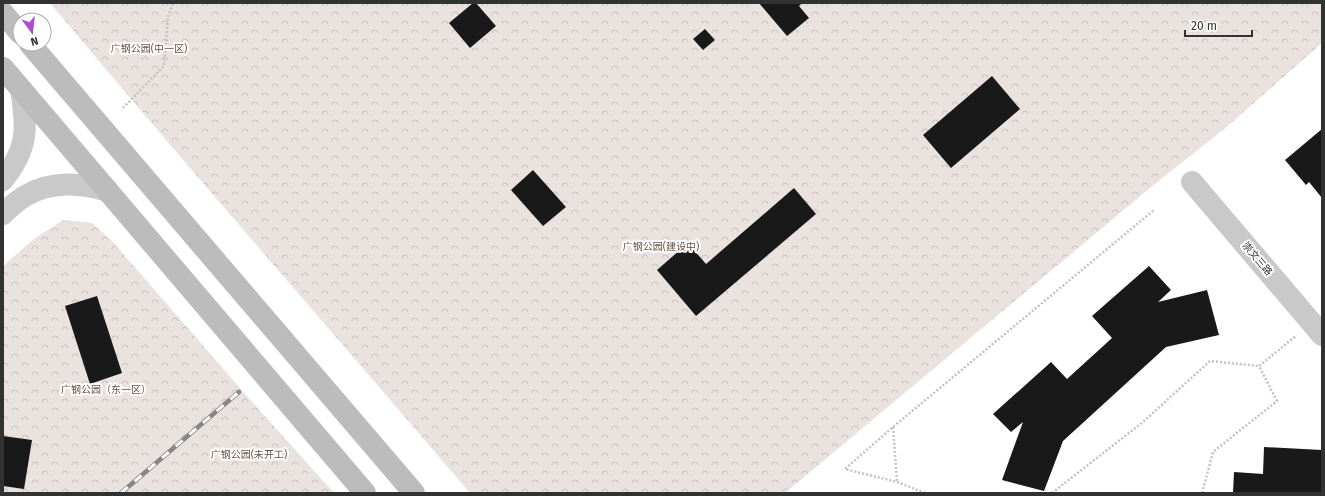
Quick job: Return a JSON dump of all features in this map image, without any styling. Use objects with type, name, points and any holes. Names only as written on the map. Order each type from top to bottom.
[{"type":"main road","points":[[3,13],[12,24]]},
{"type":"main road","points":[[37,52],[414,493]]},
{"type":"main road","points":[[3,68],[365,493]]},
{"type":"street","points":[[3,180],[19,156],[24,141],[25,126],[21,89]]},
{"type":"street","name":"崇文三路","points":[[1192,182],[1317,329]]},
{"type":"street","points":[[3,214],[26,196],[36,191],[51,187],[68,184],[82,184],[108,191]]},
{"type":"path","points":[[123,108],[164,66],[168,17],[173,3]]},
{"type":"path","points":[[926,493],[897,482],[845,469],[893,427],[1154,210]]},
{"type":"path","points":[[1052,493],[1143,422],[1210,361],[1259,366],[1317,329]]},
{"type":"path","points":[[1202,493],[1213,452],[1277,401],[1259,366]]},
{"type":"path","points":[[893,427],[897,482]]},
{"type":"green space","name":"广钢公园(建设中)","points":[[50,3],[1322,3],[1322,43],[1223,130],[1156,183],[785,493],[470,493]]},
{"type":"green space","name":"广钢公园（东一区）","points":[[63,220],[92,223],[112,241],[253,403],[334,493],[3,493],[3,266],[34,239]]},
{"type":"building","points":[[473,3],[476,3],[496,26],[470,48],[449,23]]},
{"type":"building","points":[[759,3],[802,3],[799,6],[809,18],[787,36]]},
{"type":"building","points":[[705,29],[715,40],[703,50],[693,39]]},
{"type":"building","points":[[992,76],[1020,109],[951,168],[923,135]]},
{"type":"building","points":[[1322,129],[1322,198],[1309,182],[1306,185],[1285,160]]},
{"type":"building","points":[[533,170],[566,207],[543,226],[511,190]]},
{"type":"building","points":[[794,188],[816,214],[696,316],[657,270],[688,243],[706,264]]},
{"type":"building","points":[[1149,266],[1171,290],[1158,302],[1207,290],[1219,335],[1166,347],[1063,441],[1044,491],[1002,480],[1023,422],[1011,432],[993,414],[1051,362],[1067,379],[1112,338],[1092,316]]},
{"type":"building","points":[[97,296],[122,373],[90,384],[65,306]]},
{"type":"building","points":[[3,436],[32,440],[24,489],[3,486]]},
{"type":"building","points":[[1264,447],[1322,450],[1322,493],[1233,493],[1234,472],[1263,474]]},
{"type":"railway","points":[[121,493],[239,392]]},
{"type":"park label","name":"广钢公园(中一区)","points":[[149,49]]},
{"type":"park label","name":"广钢公园(未开工)","points":[[249,455]]}]
